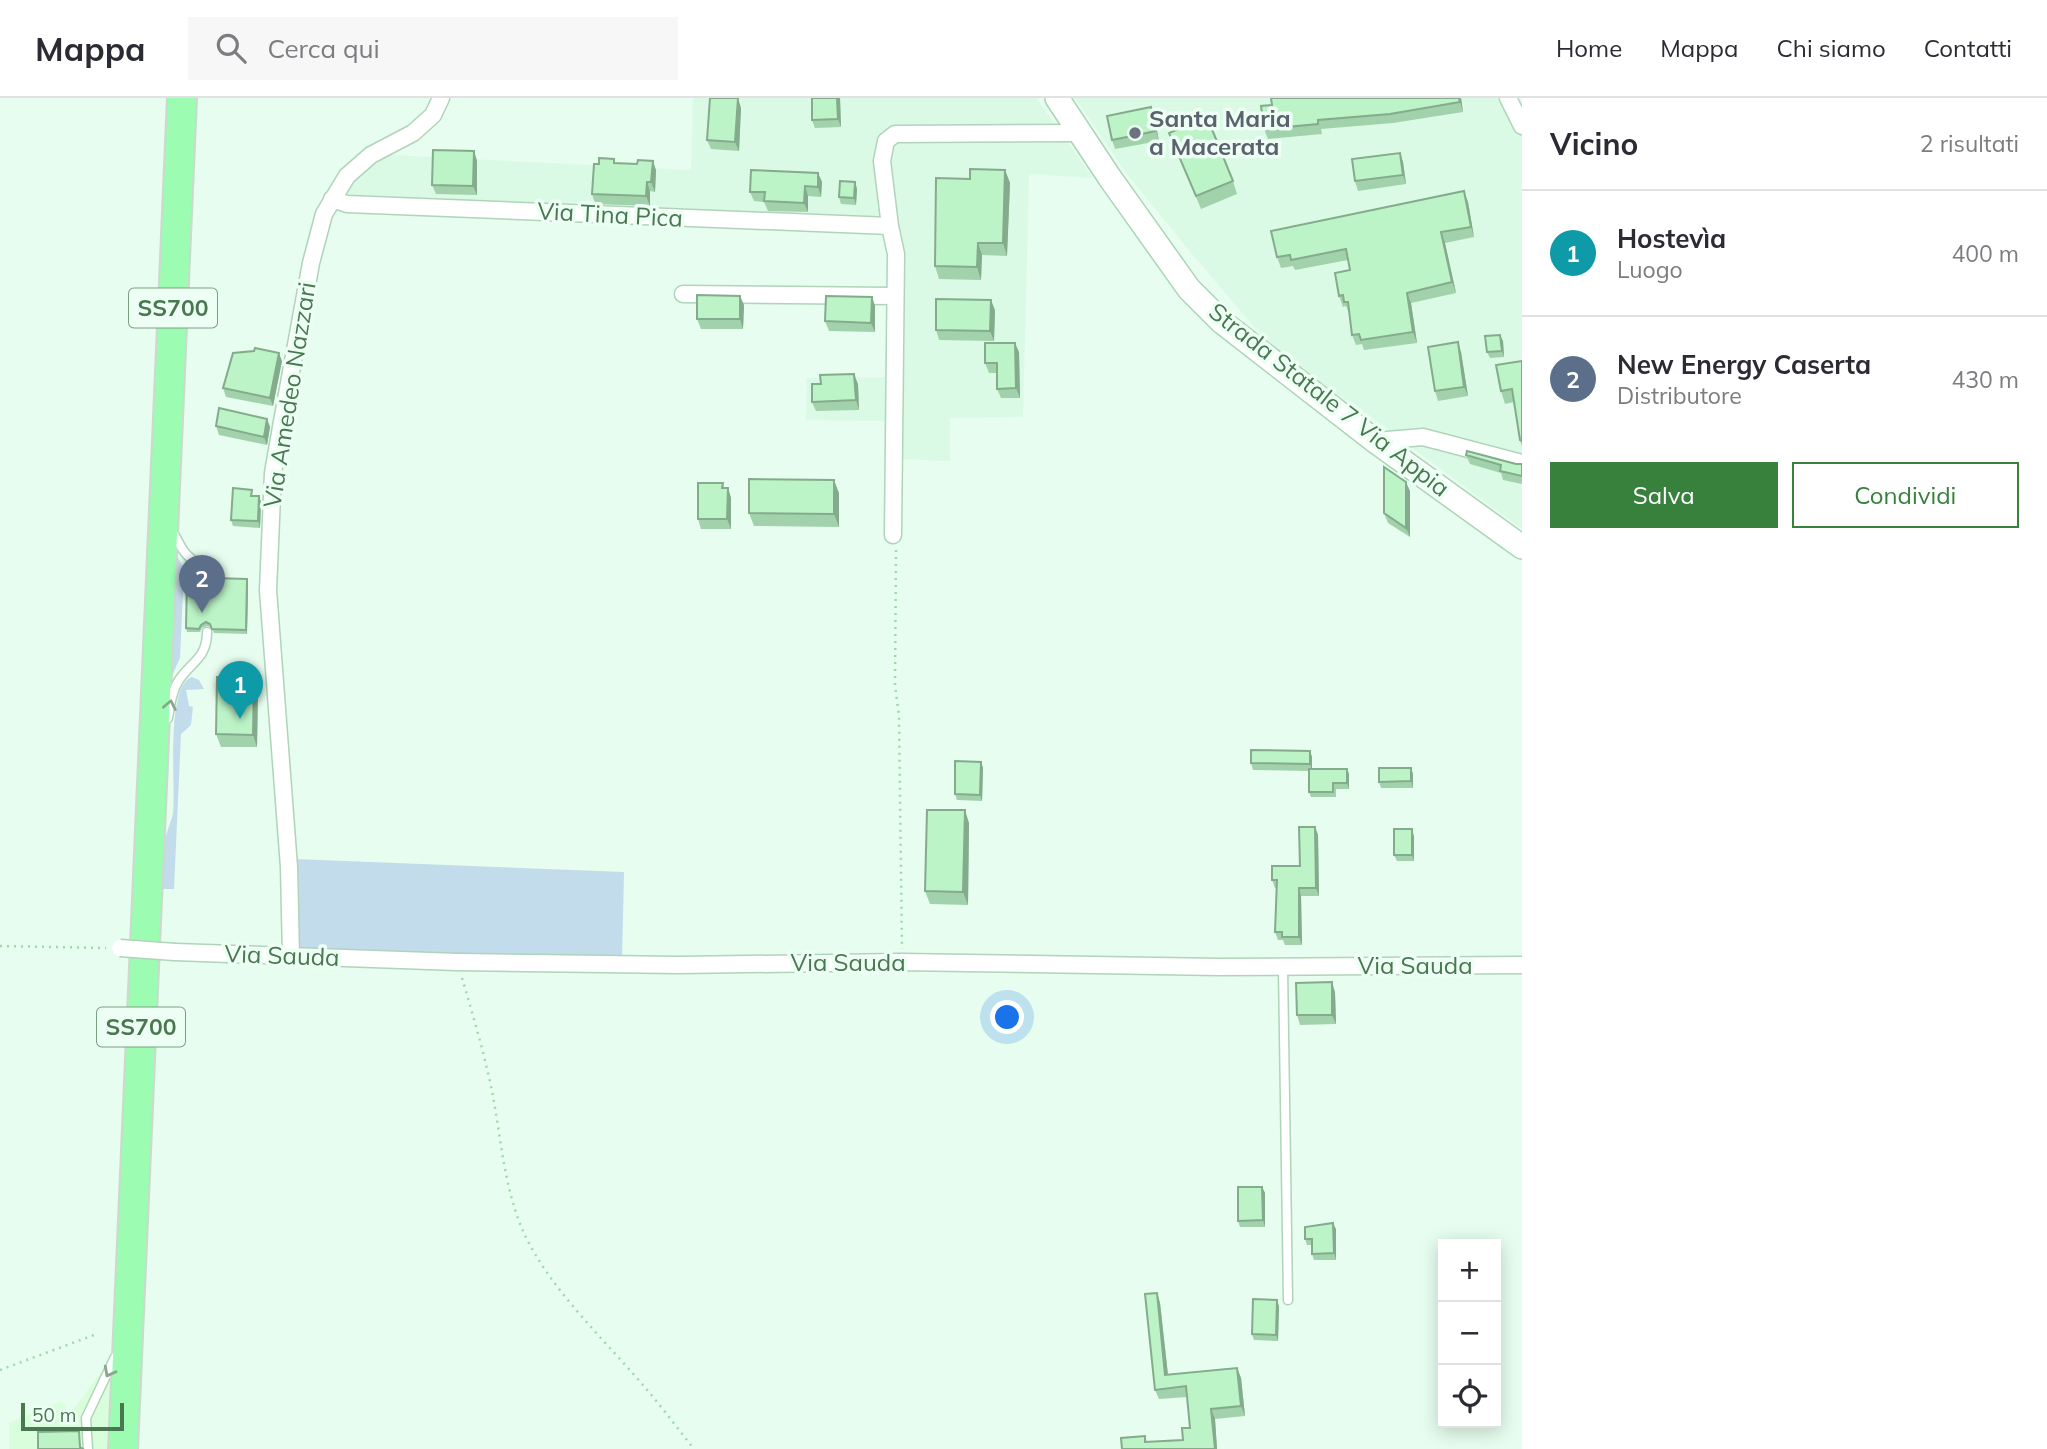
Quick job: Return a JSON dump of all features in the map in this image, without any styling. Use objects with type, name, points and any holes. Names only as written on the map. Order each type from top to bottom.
[{"type":"highway","name":"SS700","points":[[123,1449],[133,1209],[155,831],[163,517],[182,98]]},
{"type":"main road","name":"Strada Statale 7 Via Appia","points":[[1057,98],[1189,289],[1222,323],[1375,441],[1522,547]]},
{"type":"street","name":"Via Amedeo Nazzari","points":[[291,956],[289,867],[268,590],[275,462],[311,263],[324,214],[347,176],[363,162],[413,133],[433,115],[441,98]]},
{"type":"street","points":[[1508,98],[1522,126]]},
{"type":"street","points":[[893,535],[896,254],[882,161],[886,141],[895,134],[1080,133]]},
{"type":"street","name":"Via Tina Pica","points":[[332,199],[347,204],[890,226]]},
{"type":"street","points":[[683,294],[894,296]]},
{"type":"street","points":[[1375,441],[1423,437],[1522,463]]},
{"type":"street","name":"Via Sauda","points":[[120,948],[457,962],[679,965],[901,962],[1283,967],[1522,965]]},
{"type":"lane","points":[[163,517],[187,555],[208,575],[208,581]]},
{"type":"lane","points":[[166,729],[172,695],[179,680],[201,657],[207,644],[208,632]]},
{"type":"lane","points":[[1283,967],[1287,1300]]},
{"type":"lane","points":[[88,1449],[86,1418],[114,1362],[119,1344],[124,1239],[133,1209]]},
{"type":"path","points":[[893,535],[896,548],[895,685],[899,716],[901,962]]},
{"type":"path","points":[[0,946],[120,948]]},
{"type":"path","points":[[457,962],[489,1078],[509,1194],[524,1233],[551,1277],[694,1449]]},
{"type":"path","points":[[0,1370],[94,1335]]},
{"type":"shaded area","points":[[693,98],[1036,98],[1093,178],[1029,174],[1023,417],[950,418],[950,461],[900,459],[900,421],[806,420],[807,378],[890,377],[892,273],[886,231],[345,206],[350,183],[368,166],[390,155],[691,170]]},
{"type":"shaded area","points":[[1075,98],[1517,98],[1522,107],[1522,529],[1372,418],[1281,355],[1192,254],[1127,174]]},
{"type":"shaded area","points":[[175,552],[184,569],[180,658],[171,678]]},
{"type":"shaded area","points":[[192,677],[199,680],[204,689],[186,690],[189,706],[193,707],[191,725],[181,734],[174,889],[162,889],[163,850],[173,813],[175,717],[178,698],[184,684]]},
{"type":"shaded area","points":[[294,859],[624,872],[622,960],[303,951],[298,946]]},
{"type":"shaded area","points":[[114,1362],[107,1449],[9,1449],[9,1423],[62,1401],[68,1412],[77,1405],[98,1376]]},
{"type":"building","points":[[710,98],[738,98],[735,142],[707,140]]},
{"type":"building","points":[[812,98],[837,98],[838,119],[812,120]]},
{"type":"building","points":[[1271,98],[1459,98],[1460,102],[1390,114],[1318,120],[1318,124],[1264,129],[1261,106],[1272,105]]},
{"type":"building","points":[[1151,107],[1156,131],[1112,140],[1107,116]]},
{"type":"building","points":[[1207,117],[1233,181],[1196,196],[1169,133]]},
{"type":"building","points":[[433,150],[474,151],[473,186],[432,185]]},
{"type":"building","points":[[1400,153],[1403,175],[1355,181],[1352,159]]},
{"type":"building","points":[[599,158],[614,159],[614,163],[637,164],[638,160],[653,161],[651,182],[647,182],[646,196],[592,194],[594,164],[599,164]]},
{"type":"building","points":[[970,169],[1005,170],[1003,243],[978,243],[977,267],[935,266],[936,178],[970,179]]},
{"type":"building","points":[[751,170],[818,173],[818,187],[805,186],[804,203],[764,201],[765,192],[750,192]]},
{"type":"building","points":[[840,181],[855,182],[854,198],[839,197]]},
{"type":"building","points":[[1464,191],[1471,227],[1441,232],[1452,282],[1407,293],[1413,332],[1361,340],[1359,334],[1352,335],[1348,302],[1344,302],[1343,295],[1339,296],[1335,273],[1350,270],[1346,249],[1291,260],[1290,255],[1277,257],[1271,231]]},
{"type":"building","points":[[697,295],[740,296],[740,319],[697,319]]},
{"type":"building","points":[[826,296],[872,297],[871,323],[825,321]]},
{"type":"building","points":[[936,299],[991,300],[990,331],[936,330]]},
{"type":"building","points":[[1500,335],[1502,351],[1487,352],[1485,336]]},
{"type":"building","points":[[1458,342],[1464,387],[1435,391],[1428,347]]},
{"type":"building","points":[[985,343],[1015,343],[1016,388],[997,389],[997,363],[985,363]]},
{"type":"building","points":[[255,348],[279,353],[270,398],[223,388],[233,353],[254,351]]},
{"type":"building","points":[[1522,361],[1522,441],[1512,389],[1501,391],[1496,365]]},
{"type":"building","points":[[854,374],[856,400],[812,402],[812,384],[821,384],[820,375]]},
{"type":"building","points":[[219,408],[267,419],[264,437],[216,426]]},
{"type":"building","points":[[1467,451],[1522,464],[1522,476],[1500,471],[1501,465],[1466,455]]},
{"type":"building","points":[[1384,467],[1406,482],[1406,528],[1384,513]]},
{"type":"building","points":[[749,479],[834,480],[834,514],[749,513]]},
{"type":"building","points":[[698,483],[723,483],[722,488],[728,488],[727,519],[698,519]]},
{"type":"building","points":[[233,488],[252,490],[251,496],[259,496],[258,521],[231,520]]},
{"type":"building","points":[[187,577],[200,577],[202,582],[207,584],[213,578],[247,579],[246,630],[212,629],[206,622],[199,629],[186,628]]},
{"type":"building","points":[[217,677],[254,678],[253,735],[216,734]]},
{"type":"building","points":[[1251,750],[1310,751],[1310,764],[1251,763]]},
{"type":"building","points":[[955,761],[981,762],[980,795],[955,794]]},
{"type":"building","points":[[1379,768],[1411,768],[1411,781],[1379,782]]},
{"type":"building","points":[[1309,769],[1347,769],[1347,783],[1333,783],[1333,792],[1309,792]]},
{"type":"building","points":[[927,810],[965,810],[963,892],[925,891]]},
{"type":"building","points":[[1299,827],[1315,827],[1316,888],[1299,888],[1299,937],[1282,937],[1282,932],[1275,932],[1277,880],[1272,880],[1272,866],[1300,866]]},
{"type":"building","points":[[1394,829],[1412,829],[1412,855],[1394,855]]},
{"type":"building","points":[[1332,982],[1332,1015],[1297,1015],[1296,983]]},
{"type":"building","points":[[1238,1187],[1262,1187],[1263,1220],[1238,1221]]},
{"type":"building","points":[[1333,1223],[1334,1253],[1312,1254],[1312,1239],[1305,1239],[1305,1227]]},
{"type":"building","points":[[1157,1293],[1165,1375],[1237,1368],[1241,1406],[1211,1409],[1215,1449],[1122,1449],[1121,1438],[1145,1436],[1145,1442],[1183,1440],[1182,1428],[1190,1428],[1186,1386],[1155,1390],[1145,1294]]},
{"type":"building","points":[[1253,1299],[1277,1300],[1276,1335],[1252,1334]]},
{"type":"building","points":[[79,1431],[80,1447],[83,1449],[38,1449],[38,1432]]},
{"type":"place","name":"Santa Maria a Macerata","points":[[1135,133]]},
{"type":"place","name":"New Energy Caserta","points":[[202,613]]},
{"type":"place","name":"Hostevìa","points":[[240,719]]}]
